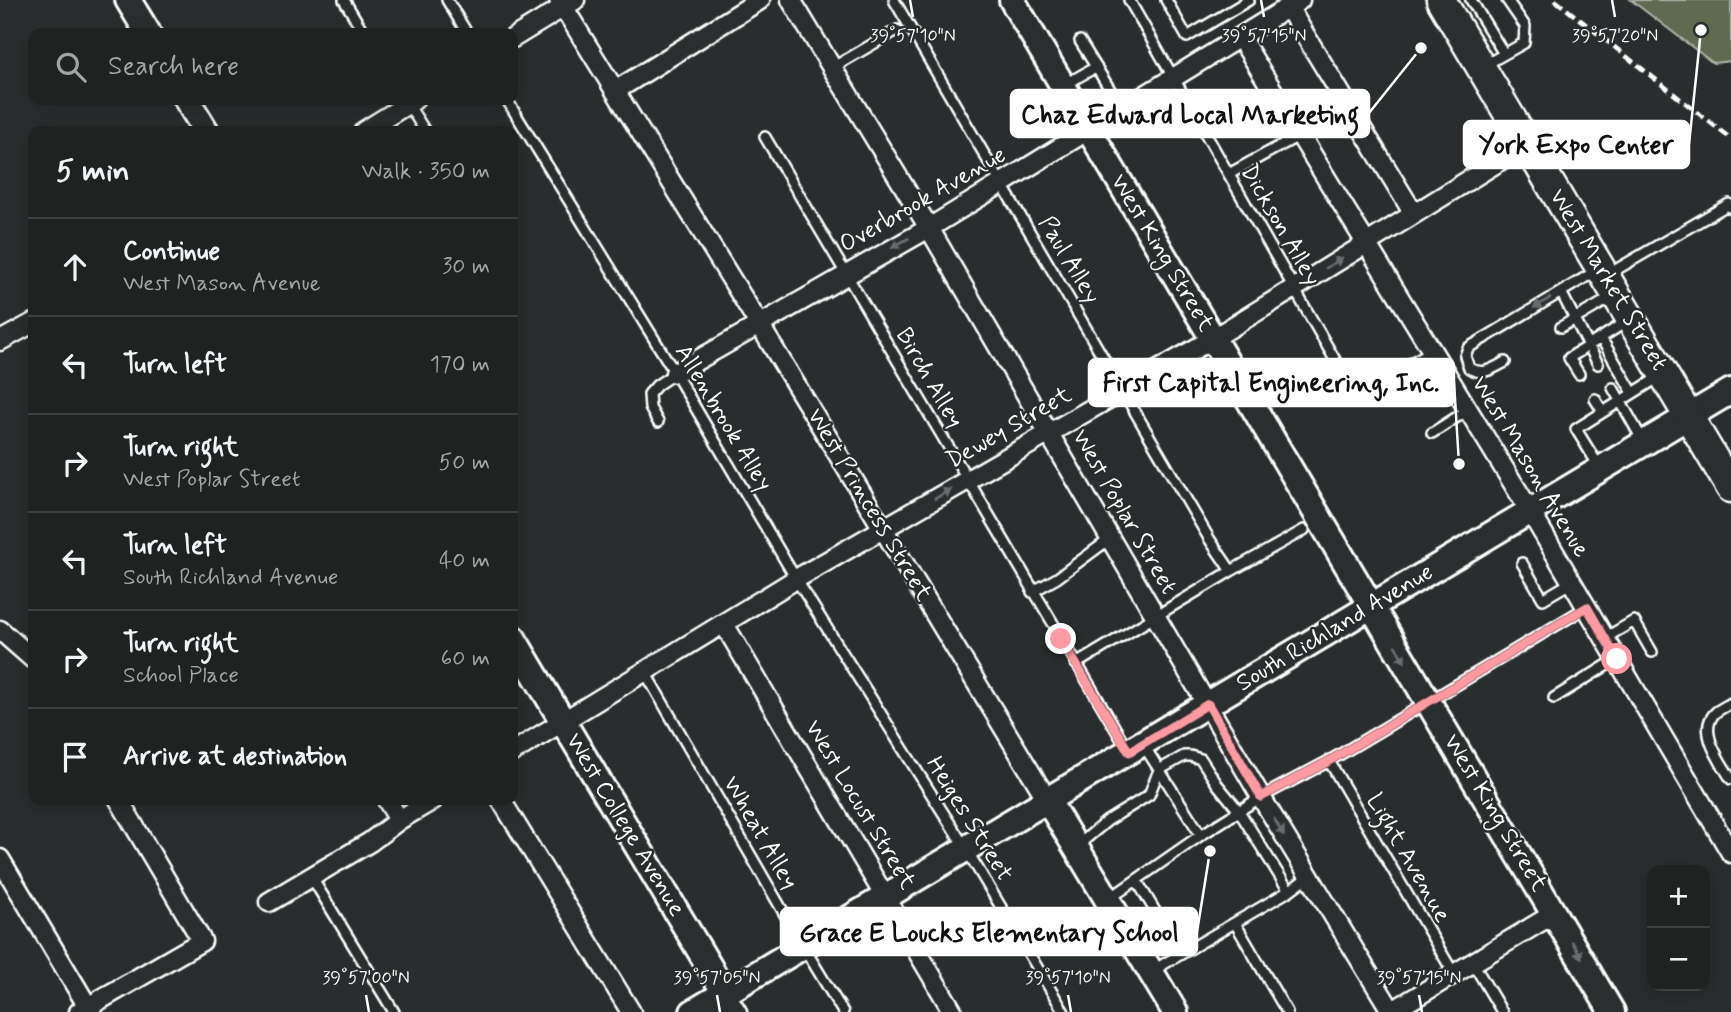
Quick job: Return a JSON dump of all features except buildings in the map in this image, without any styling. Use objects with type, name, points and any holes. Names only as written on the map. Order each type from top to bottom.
[{"type":"main road","name":"West Market Street","points":[[1441,0],[1493,61],[1527,144],[1731,488]]},
{"type":"street","points":[[128,0],[145,28]]},
{"type":"street","points":[[615,91],[760,0]]},
{"type":"street","name":"West Poplar Street","points":[[791,0],[929,228],[1261,797],[1392,1012]]},
{"type":"street","name":"West King Street","points":[[1012,0],[1612,1012]]},
{"type":"street","points":[[518,35],[565,2]]},
{"type":"street","name":"West Princess Street","points":[[565,2],[615,91],[760,324],[1175,1012]]},
{"type":"street","points":[[1291,2],[1347,104],[1414,214]]},
{"type":"street","name":"Overbrook Avenue","points":[[675,373],[929,228],[1240,37],[1291,2]]},
{"type":"street","name":"West Mason Avenue","points":[[1240,37],[1722,829],[1731,853]]},
{"type":"street","points":[[190,105],[203,126]]},
{"type":"street","points":[[371,126],[402,105]]},
{"type":"street","name":"Dewey Street","points":[[518,749],[796,579],[1214,338],[1527,144]]},
{"type":"street","points":[[0,341],[28,326]]},
{"type":"street","name":"South Richland Avenue","points":[[693,1012],[731,1002],[803,946],[1731,391]]},
{"type":"street","name":"West Locust Street","points":[[724,624],[953,1012]]},
{"type":"street","points":[[0,630],[28,655]]},
{"type":"street","name":"West College Avenue","points":[[518,646],[731,1002]]},
{"type":"street","points":[[0,859],[86,1010],[202,941],[122,805]]},
{"type":"street","points":[[390,805],[399,820]]},
{"type":"street","points":[[269,902],[370,842],[424,805]]},
{"type":"street","points":[[504,805],[631,1012]]},
{"type":"street","points":[[1392,1012],[1555,913]]},
{"type":"lane","points":[[344,0],[362,28]]},
{"type":"lane","points":[[447,0],[464,28]]},
{"type":"lane","name":"Paul Alley","points":[[894,0],[1210,540],[1231,571]]},
{"type":"lane","name":"Dickson Alley","points":[[1129,0],[1354,393],[1432,351]]},
{"type":"lane","points":[[1166,0],[1187,37],[1249,0]]},
{"type":"lane","points":[[1471,0],[1484,14],[1495,34],[1493,61]]},
{"type":"lane","points":[[1493,61],[1524,43],[1525,26],[1509,7]]},
{"type":"lane","points":[[832,68],[897,30]]},
{"type":"lane","points":[[1080,41],[1122,109]]},
{"type":"lane","points":[[1062,86],[1096,67]]},
{"type":"lane","points":[[1229,174],[1300,135],[1347,104]]},
{"type":"lane","points":[[410,105],[422,126]]},
{"type":"lane","name":"Allenbrook Alley","points":[[510,105],[675,373],[796,579],[907,754]]},
{"type":"lane","name":"Birch Alley","points":[[765,137],[1076,664],[1136,748],[1159,770],[1201,835]]},
{"type":"lane","points":[[1561,327],[1575,317],[1607,280],[1729,204],[1731,208]]},
{"type":"lane","points":[[1505,362],[1486,372],[1477,372],[1469,368],[1465,356],[1468,348],[1561,292],[1607,280]]},
{"type":"lane","points":[[1561,292],[1598,363]]},
{"type":"lane","points":[[1579,374],[1569,358],[1631,319]]},
{"type":"lane","points":[[1601,338],[1633,393]]},
{"type":"lane","points":[[658,422],[650,408],[649,394],[675,373]]},
{"type":"lane","points":[[1600,469],[1576,429],[1664,374]]},
{"type":"lane","points":[[1612,388],[1644,443]]},
{"type":"lane","points":[[1595,399],[1603,412]]},
{"type":"lane","points":[[1432,433],[1468,410]]},
{"type":"lane","points":[[1076,664],[1304,530]]},
{"type":"lane","points":[[1032,592],[1057,578],[1111,538]]},
{"type":"lane","points":[[1522,563],[1543,599],[1572,582]]},
{"type":"lane","points":[[1108,900],[1261,797],[1329,761],[1587,607]]},
{"type":"lane","points":[[1605,638],[1634,621],[1652,652]]},
{"type":"lane","points":[[1554,698],[1617,659]]},
{"type":"lane","name":"Wheat Alley","points":[[645,672],[843,1012]]},
{"type":"lane","points":[[1731,703],[1714,713],[1709,725],[1711,745],[1731,779]]},
{"type":"lane","name":"Heiges Street","points":[[907,754],[1064,1012]]},
{"type":"lane","points":[[1076,847],[1107,821],[1149,795],[1159,770],[1184,755],[1201,759],[1239,811],[1289,891]]},
{"type":"lane","name":"Light Avenue","points":[[1329,761],[1454,974]]},
{"type":"lane","points":[[1150,972],[1289,891],[1309,876]]},
{"type":"lane","points":[[312,878],[394,1012]]},
{"type":"lane","points":[[1137,881],[1181,954]]},
{"type":"lane","points":[[1234,923],[1287,1012]]},
{"type":"lane","points":[[1473,963],[1502,1012]]},
{"type":"green space","points":[[1631,0],[1731,0],[1731,61],[1713,63]]},
{"type":"railway","points":[[1555,0],[1731,139]]},
{"type":"place","name":"York Expo Center","points":[[1701,30]]},
{"type":"place","name":"Chaz Edward Local Marketing","points":[[1421,48]]},
{"type":"place","name":"First Capital Engineering, Inc.","points":[[1459,464]]},
{"type":"place","name":"Grace E Loucks Elementary School","points":[[1210,851]]},
{"type":"route","points":[[1061,639],[1129,752],[1208,704],[1261,797],[1329,761],[1587,607],[1617,659]]}]
